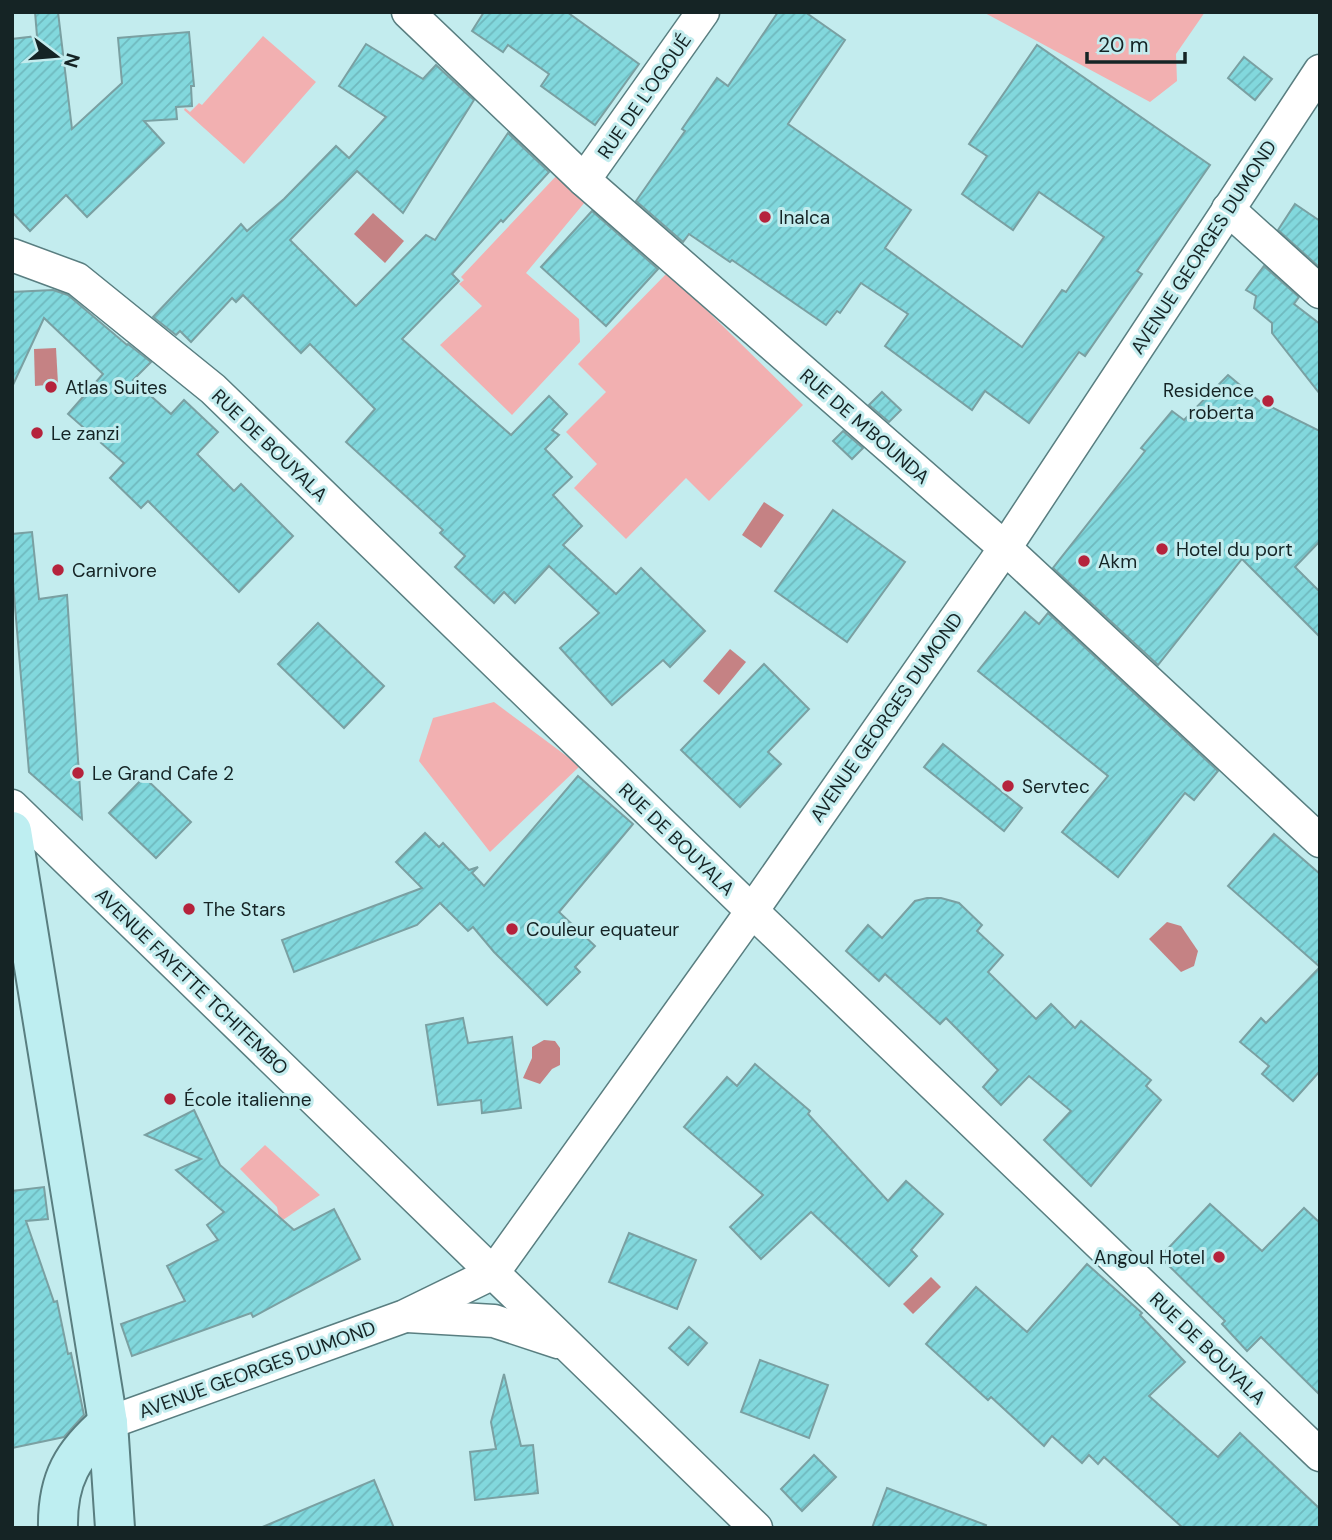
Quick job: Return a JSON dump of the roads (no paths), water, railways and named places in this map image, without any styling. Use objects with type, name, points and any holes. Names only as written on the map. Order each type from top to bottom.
[{"type":"street","name":"RUE DE M'BOUNDA","points":[[408,12],[584,180],[1005,548],[1320,841]]},
{"type":"street","name":"RUE DE L'OGOUÉ","points":[[584,180],[703,12]]},
{"type":"street","name":"AVENUE GEORGES DUMOND","points":[[108,1423],[405,1316],[493,1272],[752,911],[1005,548],[1320,71]]},
{"type":"street","points":[[1228,209],[1320,292]]},
{"type":"street","name":"RUE DE BOUYALA","points":[[12,255],[77,279],[213,389],[752,911],[1320,1455]]},
{"type":"street","name":"AVENUE FAYETTE TCHITEMBO","points":[[12,806],[756,1528]]},
{"type":"street","points":[[12,831],[108,1423],[115,1528]]},
{"type":"street","name":"AVENUE GEORGES DUMOND","points":[[405,1316],[494,1321],[565,1345]]},
{"type":"street","points":[[58,1528],[57,1506],[69,1469],[84,1443],[108,1423]]},
{"type":"place","name":"Inalca","points":[[765,217]]},
{"type":"place","name":"Atlas Suites","points":[[51,387]]},
{"type":"place","name":"Residence roberta","points":[[1268,401]]},
{"type":"place","name":"Le zanzi","points":[[37,433]]},
{"type":"place","name":"Hotel du port","points":[[1162,549]]},
{"type":"place","name":"Akm","points":[[1084,561]]},
{"type":"place","name":"Carnivore","points":[[58,570]]},
{"type":"place","name":"Le Grand Cafe 2","points":[[78,773]]},
{"type":"place","name":"Servtec","points":[[1008,786]]},
{"type":"place","name":"The Stars","points":[[189,909]]},
{"type":"place","name":"Couleur equateur","points":[[512,929]]},
{"type":"place","name":"École italienne","points":[[170,1099]]},
{"type":"place","name":"Angoul Hotel","points":[[1219,1257]]}]
